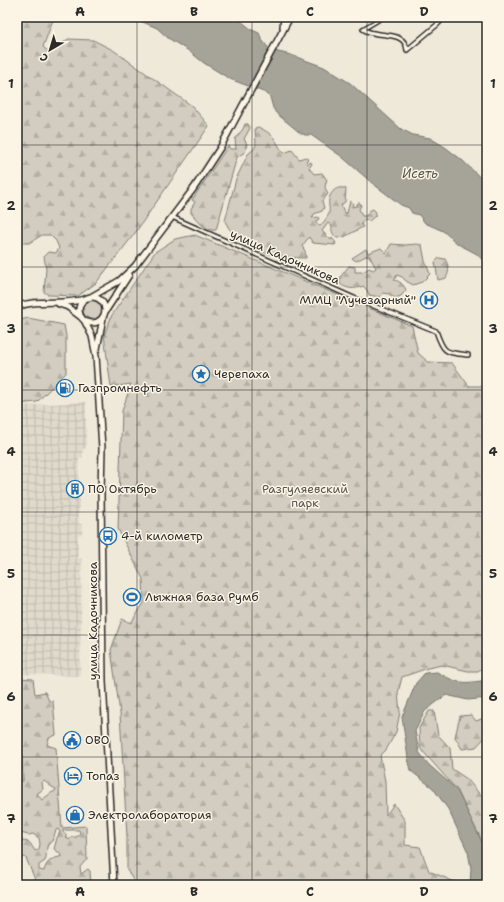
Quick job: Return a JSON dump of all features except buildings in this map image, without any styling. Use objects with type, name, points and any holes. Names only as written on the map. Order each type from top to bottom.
[{"type":"main road","points":[[278,40],[284,17]]},
{"type":"main road","points":[[96,356],[105,312],[135,266],[215,158],[290,17]]},
{"type":"main road","points":[[96,356],[92,336],[83,319],[80,309],[82,303],[88,298],[119,281],[135,266]]},
{"type":"main road","points":[[17,306],[27,304],[74,302],[88,298],[96,298],[101,301],[105,312]]},
{"type":"main road","points":[[52,303],[68,307],[83,319],[92,323],[98,322],[103,318]]},
{"type":"main road","name":"улица Кадочникова","points":[[96,356],[102,448],[103,681],[114,885]]},
{"type":"street","points":[[383,17],[362,29],[369,33],[394,36],[404,40],[407,44],[407,50],[445,17]]},
{"type":"street","name":"улица Кадочникова","points":[[172,217],[354,298],[436,331],[442,347],[449,353],[468,355]]},
{"type":"shaded area","points":[[86,402],[86,448],[83,449],[83,458],[79,458],[79,485],[82,485],[82,494],[79,494],[79,524],[82,524],[82,534],[78,535],[78,558],[82,558],[80,676],[17,674],[17,406]]},
{"type":"green space","points":[[17,17],[54,17],[43,47],[50,53],[68,39],[93,40],[113,50],[192,106],[209,126],[135,233],[96,283],[78,296],[49,295],[44,292],[46,269],[44,256],[48,252],[56,253],[59,248],[56,241],[50,235],[42,235],[29,243],[17,243]]},
{"type":"green space","points":[[245,124],[248,124],[250,128],[244,139],[247,144],[245,152],[237,157],[216,230],[212,230],[202,225],[191,213],[191,209],[195,202],[192,200],[228,146],[230,149],[236,149],[235,139]]},
{"type":"green space","points":[[258,127],[273,136],[284,153],[292,150],[299,159],[305,157],[309,159],[306,162],[308,164],[311,162],[312,164],[309,168],[314,174],[322,173],[327,180],[325,187],[328,194],[322,201],[324,208],[322,211],[314,214],[312,218],[318,217],[319,219],[316,223],[320,226],[327,218],[329,213],[330,196],[333,191],[338,188],[346,189],[345,202],[341,205],[344,212],[347,213],[350,201],[353,203],[352,207],[360,203],[361,206],[359,209],[362,216],[366,216],[369,211],[373,209],[376,212],[375,216],[369,221],[365,219],[361,224],[363,227],[344,237],[337,238],[333,234],[332,226],[328,223],[322,231],[331,240],[332,238],[336,243],[335,245],[313,243],[309,237],[302,246],[305,251],[306,258],[286,257],[266,253],[247,245],[239,239],[230,230],[225,221],[236,179],[248,154],[256,145],[255,128]]},
{"type":"green space","name":"Разгуляевский парк","points":[[195,235],[412,326],[418,353],[428,362],[452,363],[469,386],[482,386],[487,384],[487,664],[478,671],[468,671],[442,665],[402,677],[398,693],[400,712],[396,732],[386,750],[380,756],[385,781],[386,815],[394,804],[405,821],[405,845],[420,847],[429,871],[455,882],[455,885],[136,885],[127,870],[127,836],[120,713],[111,650],[122,619],[131,623],[144,603],[143,579],[118,529],[122,411],[131,384],[111,387],[104,335],[112,315],[155,252],[175,239]]},
{"type":"green space","points":[[391,244],[422,245],[425,261],[430,274],[422,282],[413,285],[397,275],[394,280],[401,283],[406,290],[401,296],[395,298],[389,294],[383,293],[380,297],[369,295],[363,286],[351,288],[340,284],[341,276],[349,266],[355,267],[355,272],[363,272],[369,268],[373,270],[376,268],[370,257],[366,256],[356,261],[352,258],[366,249],[368,253],[381,248],[386,253]]},
{"type":"green space","points":[[439,258],[445,259],[448,266],[448,271],[446,278],[438,280],[435,262]]},
{"type":"green space","points":[[93,300],[100,303],[103,310],[100,317],[93,320],[86,317],[83,310],[86,303]]},
{"type":"green space","points":[[28,318],[64,325],[66,336],[66,373],[37,402],[17,404],[17,321]]},
{"type":"green space","points":[[17,678],[33,679],[35,694],[45,692],[49,701],[53,701],[56,735],[49,738],[47,745],[56,748],[62,828],[86,826],[87,859],[80,867],[81,874],[88,869],[90,871],[91,885],[36,885],[26,858],[17,854],[17,842],[23,840],[30,843],[35,851],[39,849],[39,838],[33,834],[28,835],[17,832]],"holes":[[[44,781],[56,789],[42,800],[37,794],[43,789],[42,783]],[[58,829],[60,832],[54,849],[61,854],[60,857],[54,858],[50,861],[46,865],[44,871],[39,870],[39,865],[45,861],[47,847],[52,841],[56,830]],[[63,830],[79,830],[80,833],[77,837],[72,837],[69,840]]]},
{"type":"green space","points":[[17,695],[20,697],[23,781],[17,781]]},
{"type":"green space","points":[[429,711],[434,711],[438,735],[450,748],[452,769],[467,779],[487,803],[487,858],[483,844],[457,790],[420,748],[419,728]]},
{"type":"green space","points":[[471,715],[476,721],[487,717],[487,735],[476,747],[462,749],[455,737],[460,716]]},
{"type":"water","name":"Исеть","points":[[131,17],[236,17],[252,30],[259,33],[262,40],[270,50],[291,55],[324,67],[350,83],[401,129],[413,135],[430,138],[445,147],[462,160],[487,184],[487,275],[486,264],[477,254],[458,244],[443,231],[425,223],[419,215],[412,213],[409,208],[401,205],[372,183],[341,156],[311,135],[305,135],[299,132],[276,113],[270,97],[266,93],[230,79],[168,38],[157,28]]},
{"type":"water","points":[[437,672],[450,679],[461,682],[487,680],[487,698],[468,700],[446,695],[425,711],[415,731],[419,752],[428,764],[457,790],[483,844],[487,858],[487,885],[470,885],[471,868],[468,852],[448,809],[433,788],[411,771],[402,717],[416,683],[425,673]]},
{"type":"place","name":"ММЦ \"Лучезарный\"","points":[[429,300]]},
{"type":"place","name":"Черепаха","points":[[201,374]]},
{"type":"place","name":"Газпромнефть","points":[[65,388]]},
{"type":"place","name":"ПО Октябрь","points":[[75,489]]},
{"type":"place","name":"4-й километр","points":[[108,536]]},
{"type":"place","name":"Лыжная база Румб","points":[[132,597]]},
{"type":"place","name":"ОВО","points":[[72,740]]},
{"type":"place","name":"Топаз","points":[[73,776]]},
{"type":"place","name":"Электролаборатория","points":[[75,815]]}]
